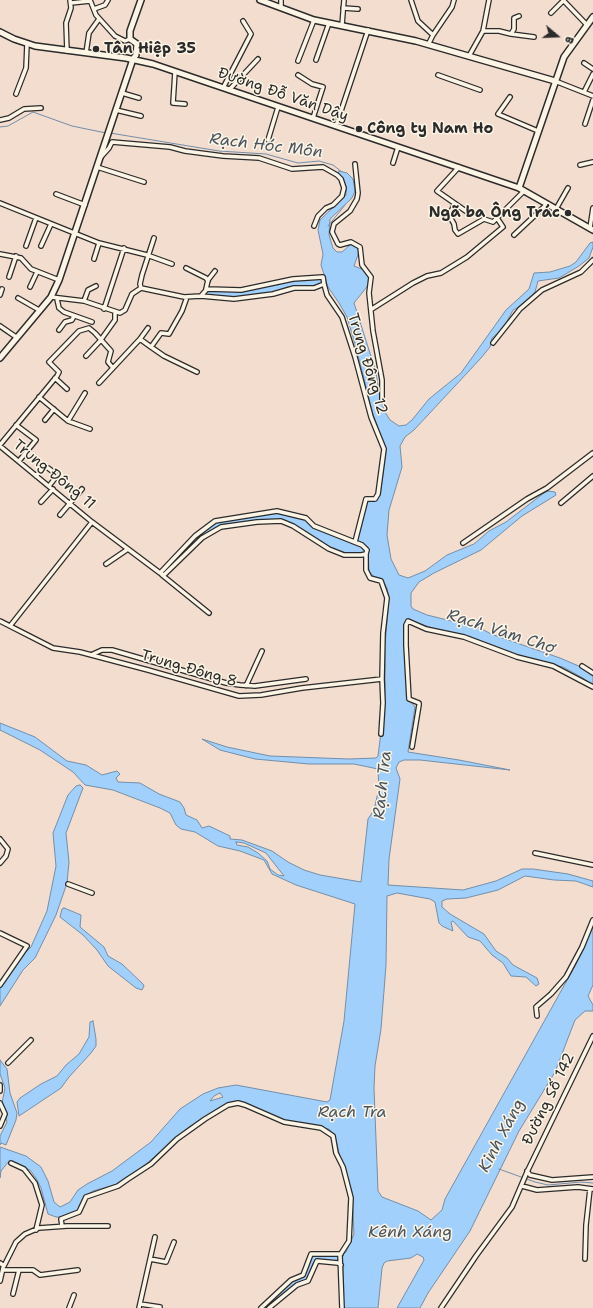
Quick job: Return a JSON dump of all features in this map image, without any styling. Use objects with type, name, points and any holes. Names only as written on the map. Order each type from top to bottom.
[{"type":"main road","points":[[0,358],[39,310],[54,298],[133,59],[136,55],[138,48],[137,44],[130,39],[130,31],[141,0]]},
{"type":"main road","points":[[260,0],[314,20],[368,30],[428,45],[555,81]]},
{"type":"main road","points":[[519,188],[564,56],[592,19]]},
{"type":"main road","name":"Đường Đỗ Văn Dậy","points":[[0,32],[27,44],[67,51],[133,59],[175,72],[519,188],[592,229]]},
{"type":"street","points":[[94,9],[105,5],[108,0]]},
{"type":"street","points":[[281,0],[281,8]]},
{"type":"street","points":[[342,25],[344,0]]},
{"type":"street","points":[[411,0],[418,21],[433,35]]},
{"type":"street","points":[[428,45],[452,7],[454,0]]},
{"type":"street","points":[[469,56],[483,31],[489,0]]},
{"type":"street","points":[[551,13],[563,0],[587,25]]},
{"type":"street","points":[[67,51],[66,23],[70,1],[90,1],[99,18],[116,36],[125,41],[130,39]]},
{"type":"street","points":[[343,8],[358,9]]},
{"type":"street","points":[[512,34],[514,29],[514,18],[519,16]]},
{"type":"street","points":[[86,53],[89,32],[99,18]]},
{"type":"street","points":[[298,61],[314,20]]},
{"type":"street","points":[[223,88],[251,34],[243,21]]},
{"type":"street","points":[[316,60],[329,23]]},
{"type":"street","points":[[336,126],[368,30]]},
{"type":"street","points":[[483,31],[499,31],[534,37]]},
{"type":"street","points":[[16,94],[26,68],[27,44]]},
{"type":"street","points":[[229,90],[258,59]]},
{"type":"street","points":[[584,63],[593,69]]},
{"type":"street","points":[[175,72],[173,103],[185,104]]},
{"type":"street","points":[[584,92],[593,74]]},
{"type":"street","points":[[298,75],[312,84],[323,87],[313,118]]},
{"type":"street","points":[[438,75],[480,90]]},
{"type":"street","points":[[555,81],[593,96]]},
{"type":"street","points":[[122,93],[139,98]]},
{"type":"street","points":[[510,97],[498,114],[538,131]]},
{"type":"street","points":[[585,124],[593,100]]},
{"type":"street","points":[[268,140],[278,107]]},
{"type":"street","points":[[0,120],[9,118],[24,109],[41,108]]},
{"type":"street","points":[[116,110],[141,116]]},
{"type":"street","points":[[100,158],[112,142],[170,147],[185,151],[223,156],[258,158],[292,169],[323,167],[337,175],[344,188],[342,196],[318,216],[314,226]]},
{"type":"street","points":[[393,163],[398,147]]},
{"type":"street","points":[[580,165],[593,162]]},
{"type":"street","points":[[355,164],[358,193],[357,199],[350,211],[334,224],[332,232],[338,244],[340,245],[351,242],[360,248],[362,265],[371,277],[369,293],[372,309],[372,331],[382,380],[382,402]]},
{"type":"street","points":[[97,167],[144,182]]},
{"type":"street","points":[[459,167],[437,191],[470,214]]},
{"type":"street","points":[[556,209],[568,188]]},
{"type":"street","points":[[455,204],[449,215],[457,233],[484,219],[492,223],[524,192]]},
{"type":"street","points":[[56,194],[85,205]]},
{"type":"street","points":[[0,203],[99,243],[124,248],[172,264]]},
{"type":"street","points":[[514,235],[547,204]]},
{"type":"street","points":[[592,229],[593,209]]},
{"type":"street","points":[[26,246],[36,218]]},
{"type":"street","points":[[372,309],[413,283],[427,276],[441,273],[467,257],[503,227],[497,218]]},
{"type":"street","points":[[41,246],[51,224]]},
{"type":"street","points":[[141,288],[140,284],[147,255],[154,238]]},
{"type":"street","points":[[94,258],[99,243]]},
{"type":"street","points":[[104,308],[124,248]]},
{"type":"street","points":[[0,254],[16,256],[24,260],[31,269],[59,280]]},
{"type":"street","points":[[9,277],[16,256]]},
{"type":"street","points":[[493,343],[520,309],[542,290],[581,272],[593,260]]},
{"type":"street","points":[[186,268],[206,278],[208,281]]},
{"type":"street","points":[[28,274],[31,269]]},
{"type":"street","points":[[201,296],[206,290],[208,281],[215,271]]},
{"type":"street","points":[[30,287],[37,272]]},
{"type":"street","points":[[54,298],[84,301],[122,313],[132,294],[141,288],[187,297],[201,296],[234,300],[273,294],[294,288],[314,288],[324,284],[323,277],[293,279],[240,290],[206,290]]},
{"type":"street","name":"Trung Đông 12","points":[[324,284],[327,295],[342,317],[354,351],[371,417],[384,449],[378,494],[375,499],[366,499],[355,542]]},
{"type":"street","points":[[84,301],[88,290],[96,286]]},
{"type":"street","points":[[0,295],[2,289]]},
{"type":"street","points":[[152,346],[161,334],[169,334],[182,311],[187,297]]},
{"type":"street","points":[[18,298],[39,310]]},
{"type":"street","points":[[54,298],[59,308],[74,316],[92,322]]},
{"type":"street","points":[[86,356],[100,341],[115,320],[116,312]]},
{"type":"street","points":[[58,330],[65,322],[72,320],[74,316]]},
{"type":"street","points":[[0,326],[16,337]]},
{"type":"street","points":[[0,445],[59,372],[49,362],[80,331],[89,328],[111,352],[108,362],[113,368]]},
{"type":"street","points":[[99,382],[140,339],[148,328]]},
{"type":"street","points":[[140,339],[152,346],[164,356],[197,372]]},
{"type":"street","points":[[55,378],[67,389]]},
{"type":"street","points":[[68,421],[86,393]]},
{"type":"street","points":[[39,397],[68,421],[90,429]]},
{"type":"street","points":[[45,420],[54,409]]},
{"type":"street","points":[[16,425],[36,440],[18,461]]},
{"type":"street","name":"Trung Đông 11","points":[[0,445],[92,522],[209,612]]},
{"type":"street","points":[[463,543],[527,499],[547,488],[593,453]]},
{"type":"street","points":[[36,476],[44,467],[52,471],[56,477],[49,486]]},
{"type":"street","points":[[561,503],[593,476]]},
{"type":"street","points":[[60,515],[82,489]]},
{"type":"street","points":[[41,502],[53,490]]},
{"type":"street","points":[[161,574],[195,536],[215,521],[282,511],[306,518],[314,526],[366,547],[366,570],[370,578],[381,581],[387,598],[383,633],[383,703],[381,734]]},
{"type":"street","points":[[161,574],[177,564],[202,538],[221,527],[257,522],[282,521],[293,526],[329,549],[344,555],[354,556],[366,554]]},
{"type":"street","points":[[10,626],[92,522]]},
{"type":"street","points":[[106,564],[128,549]]},
{"type":"street","name":"Trung Đông 8","points":[[0,621],[53,648],[80,652],[239,696],[261,695],[302,688],[382,679]]},
{"type":"street","points":[[412,747],[419,703],[408,699],[406,645],[406,624],[408,621],[426,629],[464,637],[517,657],[553,666],[593,687]]},
{"type":"street","points":[[91,655],[102,650],[112,650],[226,683],[246,686],[306,679]]},
{"type":"street","points":[[246,686],[262,651]]},
{"type":"street","points":[[582,666],[593,673]]},
{"type":"street","points":[[0,839],[8,849],[6,856],[0,863]]},
{"type":"street","points":[[535,853],[593,865]]},
{"type":"street","points":[[68,884],[92,893]]},
{"type":"street","points":[[537,1016],[536,1007],[551,994],[566,977],[582,947],[593,920]]},
{"type":"street","points":[[0,933],[27,946],[0,985]]},
{"type":"street","name":"Đường Số 142","points":[[441,1308],[476,1256],[512,1207],[523,1186],[527,1172],[593,1036]]},
{"type":"street","points":[[8,1063],[31,1040]]},
{"type":"street","points":[[0,1085],[0,1091]]},
{"type":"street","points":[[0,1103],[5,1114],[0,1126]]},
{"type":"street","points":[[62,1226],[61,1219],[80,1212],[86,1197],[123,1183],[151,1164],[177,1139],[228,1105],[238,1103],[245,1105],[284,1122],[321,1128],[333,1136],[336,1153],[343,1167],[351,1198],[349,1241],[341,1254],[342,1308]]},
{"type":"street","points":[[11,1163],[24,1169],[35,1183],[42,1205],[36,1230]]},
{"type":"street","points":[[527,1172],[530,1175],[552,1180],[577,1177],[593,1178]]},
{"type":"street","points":[[523,1186],[537,1190],[578,1187],[592,1189],[586,1225],[586,1259]]},
{"type":"street","points":[[0,1281],[3,1268],[16,1242],[26,1234],[36,1230],[62,1226],[108,1226]]},
{"type":"street","points":[[155,1237],[139,1306],[160,1307]]},
{"type":"street","points":[[150,1259],[166,1262],[174,1242]]},
{"type":"street","points":[[261,1308],[291,1280],[303,1275],[312,1254],[341,1254]]},
{"type":"street","points":[[269,1308],[297,1285],[308,1281],[317,1261],[341,1264]]},
{"type":"street","points":[[0,1263],[3,1268]]},
{"type":"street","points":[[3,1268],[33,1270],[40,1274],[78,1270]]},
{"type":"street","points":[[13,1294],[19,1270]]},
{"type":"street","points":[[69,1308],[74,1295]]},
{"type":"water","points":[[339,171],[347,173],[353,179],[355,191],[352,198],[330,219],[329,235],[333,248],[337,252],[342,252],[350,245],[354,244],[360,249],[354,266],[364,270],[369,275],[370,283],[354,303],[376,372],[380,398],[385,412],[390,420],[399,426],[406,425],[412,420],[429,399],[461,373],[506,310],[529,289],[534,273],[550,272],[570,266],[576,262],[590,243],[593,242],[593,247],[589,258],[579,266],[559,278],[538,281],[535,292],[524,304],[513,310],[503,329],[492,338],[490,347],[481,358],[414,430],[405,437],[400,446],[402,467],[389,510],[387,535],[391,559],[399,575],[408,578],[425,571],[447,555],[474,544],[489,531],[506,522],[544,493],[548,491],[555,492],[556,495],[522,516],[481,550],[419,582],[411,593],[411,606],[413,609],[427,615],[480,628],[491,634],[560,658],[581,667],[593,676],[593,686],[583,678],[563,667],[535,661],[469,636],[438,630],[407,619],[406,621],[405,645],[407,697],[415,707],[408,752],[510,770],[420,760],[404,760],[399,762],[396,768],[400,779],[389,859],[388,885],[463,890],[496,881],[522,869],[568,874],[593,881],[593,887],[576,881],[525,876],[498,890],[466,898],[447,899],[442,901],[442,907],[450,914],[484,934],[496,951],[507,958],[513,965],[537,978],[539,984],[536,986],[526,977],[511,976],[503,963],[492,955],[480,941],[468,937],[453,921],[451,922],[453,931],[442,926],[439,923],[435,902],[430,899],[397,893],[387,896],[386,965],[381,1029],[375,1066],[374,1088],[378,1191],[382,1197],[418,1211],[431,1220],[442,1210],[445,1199],[575,966],[593,927],[593,985],[588,996],[593,1005],[593,1011],[585,1011],[575,1020],[555,1072],[519,1131],[470,1231],[428,1293],[420,1308],[397,1308],[424,1260],[423,1257],[417,1254],[411,1258],[387,1261],[384,1263],[382,1268],[378,1308],[343,1308],[343,1263],[338,1261],[316,1260],[313,1263],[307,1280],[297,1284],[268,1308],[264,1308],[293,1280],[304,1276],[312,1256],[342,1256],[346,1252],[354,1234],[352,1192],[340,1157],[335,1136],[329,1129],[285,1121],[245,1103],[225,1106],[189,1127],[146,1164],[121,1183],[93,1191],[86,1195],[76,1213],[65,1217],[56,1217],[48,1214],[41,1188],[30,1170],[9,1161],[1,1171],[0,1178],[0,1147],[26,1156],[41,1167],[48,1181],[54,1202],[60,1207],[70,1202],[78,1190],[112,1171],[151,1142],[180,1109],[203,1094],[218,1088],[236,1085],[327,1102],[330,1100],[344,1021],[355,904],[296,885],[272,874],[264,860],[240,851],[218,846],[195,832],[181,829],[176,825],[170,813],[160,808],[113,790],[85,785],[73,772],[40,750],[0,730],[0,723],[35,737],[67,761],[86,765],[102,775],[117,771],[120,774],[116,778],[118,782],[140,783],[159,794],[180,802],[186,815],[197,820],[202,828],[209,826],[230,836],[230,839],[242,840],[272,851],[288,862],[304,870],[320,875],[361,882],[368,819],[374,810],[379,788],[378,769],[354,764],[309,764],[255,759],[220,750],[202,739],[227,747],[270,756],[349,759],[376,758],[378,756],[385,700],[385,645],[389,599],[387,588],[383,581],[375,578],[369,571],[368,547],[357,540],[367,500],[376,500],[380,495],[386,451],[373,414],[347,317],[328,287],[321,265],[323,254],[318,230],[320,220],[346,195],[346,187],[338,174]],"holes":[[[236,842],[244,843],[266,853],[284,876],[278,875],[270,869],[267,861],[258,853],[248,847],[237,845]],[[220,1093],[223,1097],[210,1101],[214,1096]]]},
{"type":"water","points":[[320,278],[323,283],[316,287],[287,287],[274,292],[235,299],[204,294],[206,291],[247,291],[294,279]]},
{"type":"water","points":[[279,513],[304,519],[312,526],[366,548],[365,553],[349,554],[330,547],[293,524],[285,521],[221,526],[202,537],[163,574],[163,570],[195,536],[217,522]]},
{"type":"water","points":[[80,785],[83,788],[66,833],[69,862],[67,883],[56,915],[35,958],[23,970],[0,1006],[0,987],[23,955],[31,947],[47,911],[56,866],[53,833],[68,795],[76,786]]},
{"type":"water","points":[[64,908],[81,915],[80,927],[104,947],[108,956],[122,964],[143,984],[144,986],[142,990],[136,988],[108,966],[97,950],[83,935],[60,917],[62,909]]},
{"type":"water","points":[[93,1021],[96,1046],[91,1053],[61,1088],[19,1116],[17,1102],[20,1098],[41,1084],[57,1076],[66,1065],[79,1054],[89,1037],[90,1022]]},
{"type":"water","points":[[0,1060],[7,1069],[10,1093],[17,1113],[16,1120],[6,1145],[1,1143],[0,1145],[0,1136],[7,1122],[2,1103],[5,1088],[0,1074]]},
{"type":"waterway","name":"Rạch Hóc Môn","points":[[0,127],[8,126],[33,112],[72,126],[106,133]]},
{"type":"waterway","name":"Rạch Hóc Môn","points":[[110,133],[219,151],[266,154],[298,163],[319,161],[333,165],[342,172]]},
{"type":"waterway","name":"Rạch Hóc Môn","points":[[344,181],[346,191]]},
{"type":"waterway","name":"Rạch Hóc Môn","points":[[328,226],[345,205]]},
{"type":"waterway","name":"Kinh Xáng","points":[[499,1169],[548,1185],[581,1182],[593,1183]]},
{"type":"place","name":"Tân Hiệp 35","points":[[96,49]]},
{"type":"place","name":"Công ty Nam Ho","points":[[359,129]]},
{"type":"place","name":"Ngã ba Ông Trác","points":[[568,213]]},
{"type":"water label","name":"Rạch Vàm Chợ","points":[[501,632]]},
{"type":"water label","name":"Rạch Tra","points":[[383,785]]},
{"type":"water label","name":"Rạch Tra","points":[[352,1113]]},
{"type":"water label","name":"Kênh Xáng","points":[[410,1233]]}]
